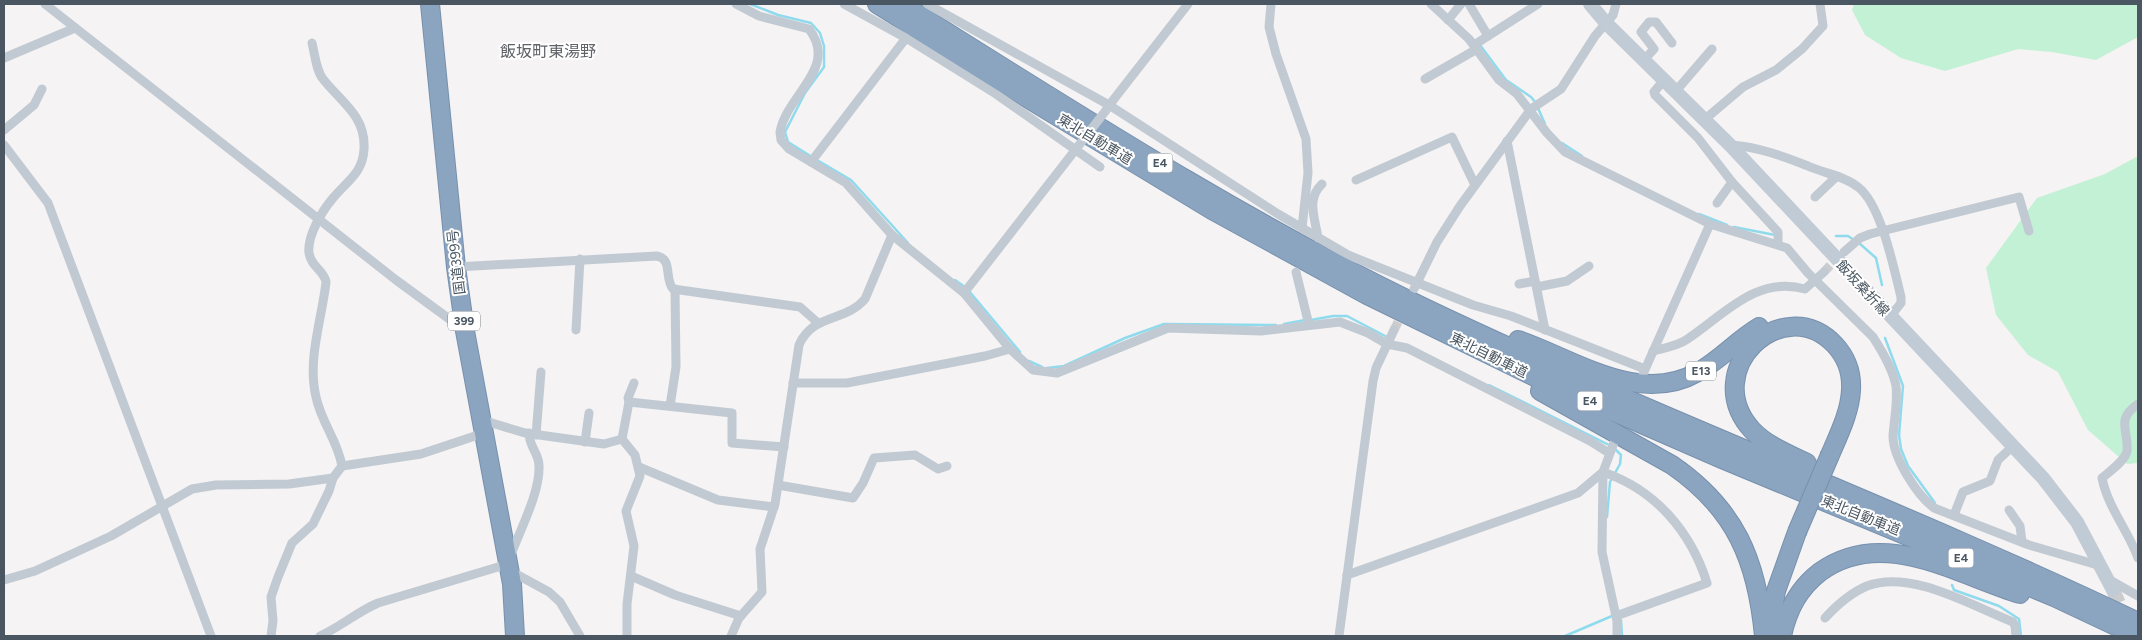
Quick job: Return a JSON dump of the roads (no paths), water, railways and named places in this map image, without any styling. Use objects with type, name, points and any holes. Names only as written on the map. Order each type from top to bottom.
[{"type":"highway","name":"国道399号","points":[[430,4],[456,267],[465,331],[508,565],[515,636]]},
{"type":"highway","name":"東北自動車道","points":[[877,4],[1027,98],[1212,210],[1367,295],[1577,396],[1722,459],[1923,541],[2137,636]]},
{"type":"highway","name":"東北自動車道","points":[[902,4],[1121,140],[1220,198],[1321,255],[1425,308],[1622,398],[1941,531],[2138,622]]},
{"type":"highway","points":[[1367,295],[1583,414],[1689,476],[1714,500],[1744,546],[1756,580],[1764,636]]},
{"type":"highway","name":"E13","points":[[1425,308],[1534,345],[1608,376],[1648,385],[1663,384],[1688,378],[1746,335],[1771,322],[1785,318],[1812,320],[1831,329],[1846,342],[1860,372],[1861,391],[1859,405],[1802,534],[1787,587],[1781,636]]},
{"type":"highway","points":[[1835,457],[1851,395],[1851,378],[1844,357],[1830,340],[1811,330],[1787,328],[1762,337],[1742,356],[1735,381],[1738,407],[1745,420],[1762,438],[1809,465],[2006,555],[2062,586]]},
{"type":"highway","points":[[1769,636],[1776,591],[1802,534]]},
{"type":"highway","points":[[1781,636],[1791,608],[1810,581],[1840,561],[1867,553],[1896,554],[1921,559],[2000,588],[2104,620]]},
{"type":"main road","name":"飯坂桑折線","points":[[1590,4],[1606,23],[1730,145],[2062,500],[2086,537],[2110,584]]},
{"type":"street","points":[[44,4],[321,219],[396,280],[465,331]]},
{"type":"street","points":[[736,4],[759,16],[809,29],[819,49],[818,66],[791,104],[780,130],[784,145],[813,158],[846,183],[892,235],[966,290],[1010,349],[1033,370],[1050,373],[1064,370],[1168,328],[1261,331],[1308,321],[1340,322],[1390,337],[1407,348],[1590,441],[1612,447],[1611,475],[1602,552],[1618,615],[1617,636]]},
{"type":"street","points":[[844,4],[906,38],[996,94],[1100,167]]},
{"type":"street","points":[[929,4],[1108,107],[1348,255],[1416,285],[1472,305],[1511,316],[1644,372],[1710,224]]},
{"type":"street","points":[[966,290],[1188,4]]},
{"type":"street","points":[[1271,4],[1269,27],[1276,54],[1306,139],[1308,172],[1302,228]]},
{"type":"street","points":[[1431,4],[1479,43]]},
{"type":"street","points":[[1449,17],[1461,4]]},
{"type":"street","points":[[1469,4],[1479,43],[1499,80],[1535,106],[1547,134],[1565,152],[1710,224],[1778,243],[1788,248],[1815,280],[1873,338],[1881,349],[1896,384],[1893,438],[1898,458],[1927,502],[1954,515],[2022,542],[2102,566]]},
{"type":"street","points":[[1425,79],[1538,4]]},
{"type":"street","points":[[1416,285],[1437,242],[1507,141],[1535,106],[1561,89],[1595,36],[1615,11],[1616,4]]},
{"type":"street","points":[[1704,120],[1742,88],[1776,70],[1802,49],[1823,26],[1820,4]]},
{"type":"street","points":[[1644,60],[1654,49],[1641,32],[1649,22],[1656,22],[1672,43]]},
{"type":"street","points":[[4,58],[75,28]]},
{"type":"street","points":[[813,158],[906,38]]},
{"type":"street","points":[[312,43],[322,78],[356,114],[364,148],[361,168],[332,199],[309,243],[311,260],[314,266],[325,276],[326,282],[315,347],[314,388],[321,413],[340,452],[342,466]]},
{"type":"street","points":[[1675,92],[1712,48]]},
{"type":"street","points":[[1664,80],[1654,92],[1655,95],[1698,138],[1732,182],[1778,232],[1778,243]]},
{"type":"street","points":[[4,130],[34,105],[42,88]]},
{"type":"street","points":[[1356,180],[1452,137],[1476,185]]},
{"type":"street","points":[[1507,141],[1545,330]]},
{"type":"street","points":[[4,145],[48,203],[211,636]]},
{"type":"street","points":[[1730,145],[1753,147],[1858,186],[1865,194],[1884,232],[1902,296],[1902,303],[1890,317]]},
{"type":"street","points":[[1815,198],[1836,177]]},
{"type":"street","points":[[1717,203],[1732,182]]},
{"type":"street","points":[[1318,238],[1311,202],[1314,191],[1322,184]]},
{"type":"street","points":[[1844,252],[1860,238],[2019,197],[2029,231]]},
{"type":"street","points":[[730,636],[741,616],[762,592],[760,549],[774,507],[799,345],[806,333],[817,322],[859,306],[865,299],[892,235]]},
{"type":"street","points":[[456,267],[580,259],[662,257],[667,263],[669,285],[675,289],[800,307],[817,322]]},
{"type":"street","points":[[576,330],[580,259]]},
{"type":"street","points":[[1519,284],[1567,281],[1589,266]]},
{"type":"street","points":[[1296,272],[1308,321]]},
{"type":"street","points":[[1653,351],[1685,341],[1725,310],[1747,296],[1775,286],[1786,285],[1805,289],[1824,272]]},
{"type":"street","points":[[670,406],[676,367],[675,289]]},
{"type":"street","points":[[1339,636],[1373,381],[1376,368],[1390,337]]},
{"type":"street","points":[[793,382],[847,383],[985,356],[1010,349]]},
{"type":"street","points":[[508,565],[539,477],[538,458],[529,443],[533,434],[541,372]]},
{"type":"street","points":[[622,439],[630,402],[628,398],[634,383]]},
{"type":"street","points":[[630,402],[732,413],[732,443],[784,447]]},
{"type":"street","points":[[2138,404],[2129,410],[2124,420],[2127,452],[2102,478],[2109,505],[2133,543],[2138,558]]},
{"type":"street","points":[[585,442],[589,413]]},
{"type":"street","points":[[271,636],[273,621],[271,597],[292,543],[313,524],[333,478],[342,466],[421,454],[483,427],[604,444],[622,439]]},
{"type":"street","points":[[622,439],[630,447],[639,467],[640,476],[626,511],[634,546],[627,604],[627,636]]},
{"type":"street","points":[[1954,515],[1963,492],[1990,481],[1998,460],[2013,446]]},
{"type":"street","points":[[778,485],[853,498],[864,483],[874,458],[915,455],[938,469],[947,466]]},
{"type":"street","points":[[639,467],[718,500],[774,507]]},
{"type":"street","points":[[1347,575],[1568,498],[1611,475]]},
{"type":"street","points":[[1611,475],[1652,499],[1672,516],[1691,543],[1707,583],[1618,615]]},
{"type":"street","points":[[4,580],[52,563],[111,536],[192,489],[216,485],[289,484],[333,478]]},
{"type":"street","points":[[2008,510],[2020,526],[2022,542]]},
{"type":"street","points":[[320,636],[334,630],[358,612],[378,603],[508,565]]},
{"type":"street","points":[[508,565],[516,574],[549,592],[560,602],[580,636]]},
{"type":"street","points":[[631,576],[676,595],[741,616]]},
{"type":"street","points":[[1824,618],[1843,599],[1868,586],[1877,583],[1908,581],[2013,622],[2016,626],[2016,636]]},
{"type":"street","points":[[2110,584],[2138,596]]},
{"type":"waterway","points":[[750,4],[778,15],[811,23],[820,33],[824,46],[824,67],[805,93],[785,132],[788,142],[812,157]]},
{"type":"waterway","points":[[1480,45],[1506,80],[1531,97],[1536,103]]},
{"type":"waterway","points":[[1538,108],[1545,124]]},
{"type":"waterway","points":[[1562,143],[1582,156]]},
{"type":"waterway","points":[[817,160],[851,180],[908,243]]},
{"type":"waterway","points":[[1699,214],[1727,225]]},
{"type":"waterway","points":[[1734,227],[1775,235]]},
{"type":"waterway","points":[[1836,236],[1848,236],[1854,240]]},
{"type":"waterway","points":[[1859,243],[1876,258],[1882,285]]},
{"type":"waterway","points":[[955,280],[965,287]]},
{"type":"waterway","points":[[969,291],[1020,352]]},
{"type":"waterway","points":[[1311,320],[1333,316],[1347,316],[1387,337]]},
{"type":"waterway","points":[[1284,324],[1305,320]]},
{"type":"waterway","points":[[1047,368],[1064,366],[1125,338],[1164,324],[1276,325]]},
{"type":"waterway","points":[[1885,338],[1903,386],[1899,435],[1901,449],[1908,466],[1935,503]]},
{"type":"waterway","points":[[1029,361],[1042,367]]},
{"type":"waterway","points":[[1489,385],[1609,445]]},
{"type":"waterway","points":[[1607,517],[1610,482],[1620,464],[1621,455],[1614,448]]},
{"type":"waterway","points":[[1952,585],[1954,590],[1999,606],[2019,619],[2021,636]]},
{"type":"waterway","points":[[1565,636],[1612,616]]},
{"type":"waterway","points":[[1621,620],[1622,636]]},
{"type":"tunnel","points":[[1824,272],[1839,256]]},
{"type":"tunnel","points":[[1394,330],[1404,310]]},
{"type":"tunnel","points":[[2113,590],[2126,619]]},
{"type":"district","name":"飯坂町東湯野","points":[[548,51]]}]
